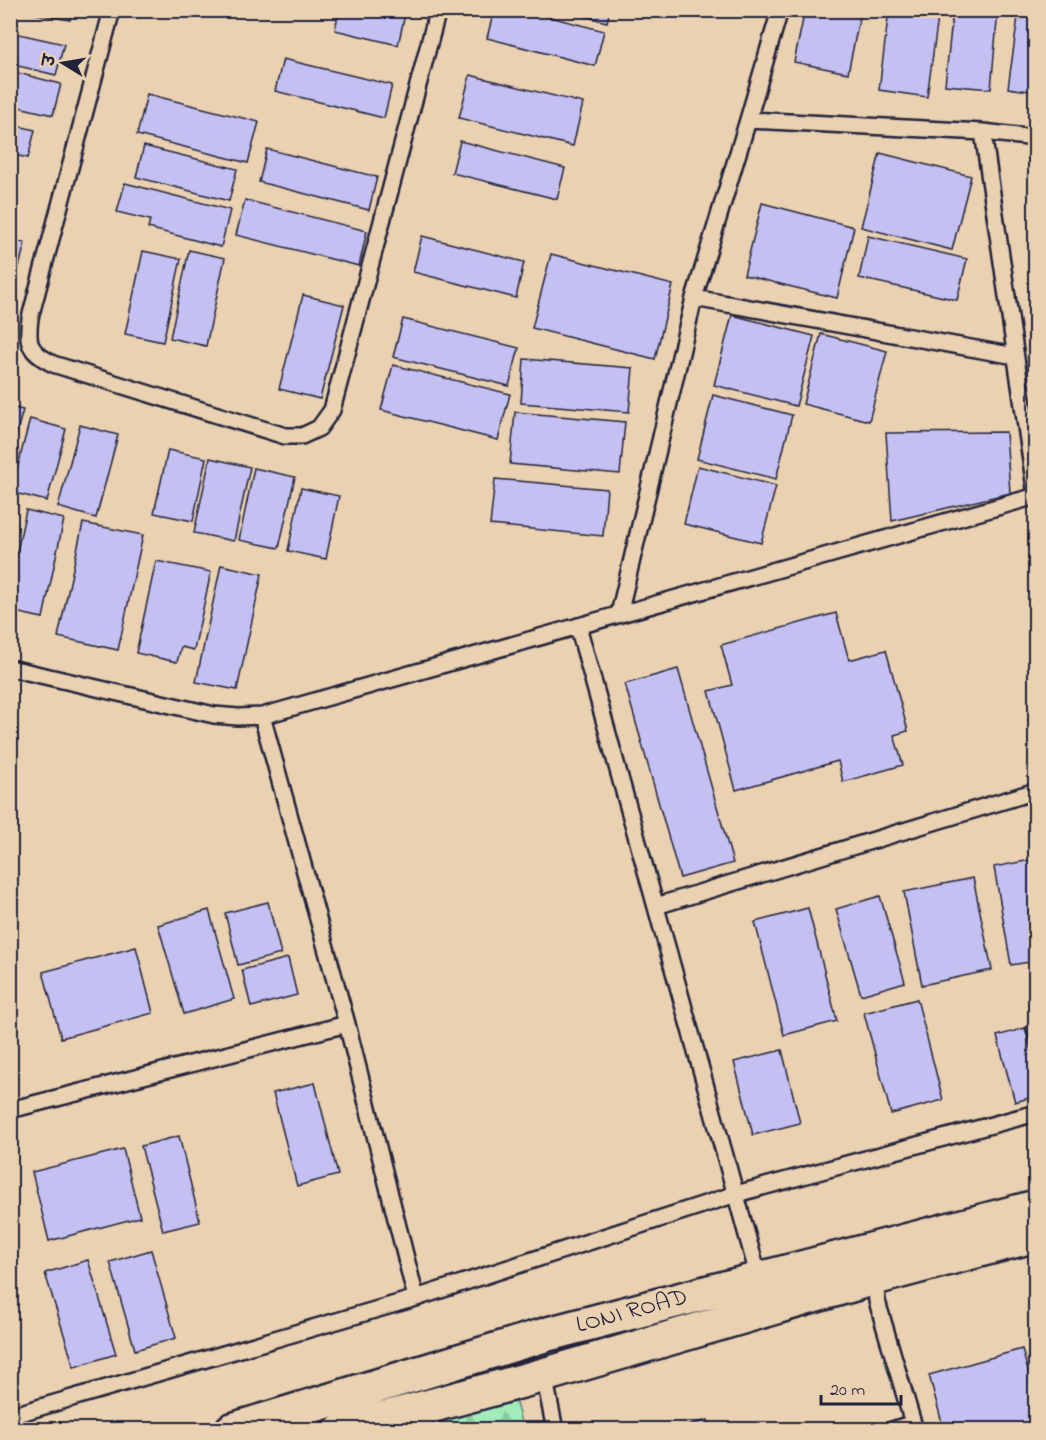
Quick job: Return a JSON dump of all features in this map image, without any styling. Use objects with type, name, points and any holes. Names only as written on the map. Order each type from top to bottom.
[{"type":"street","name":"LONI ROAD","points":[[232,1430],[548,1334],[1035,1206]]},
{"type":"street","name":"LONI ROAD","points":[[342,1430],[544,1375],[875,1278],[1035,1235]]},
{"type":"lane","points":[[112,10],[30,318],[28,340],[38,357],[53,364],[293,436],[302,436],[319,428],[332,410],[438,10]]},
{"type":"lane","points":[[619,614],[694,298],[780,10]]},
{"type":"lane","points":[[748,120],[983,132],[1035,138]]},
{"type":"lane","points":[[10,668],[214,715],[262,716],[1035,495],[983,132]]},
{"type":"lane","points":[[694,298],[1015,356]]},
{"type":"lane","points":[[578,626],[759,1278],[765,1310]]},
{"type":"lane","points":[[262,716],[346,1024],[416,1298]]},
{"type":"lane","points":[[656,906],[1035,791]]},
{"type":"lane","points":[[10,1110],[346,1024]]},
{"type":"lane","points":[[10,1416],[416,1298],[736,1194],[1035,1113]]},
{"type":"lane","points":[[875,1278],[877,1301],[914,1426],[892,1430]]},
{"type":"lane","points":[[544,1375],[555,1430]]},
{"type":"green space","points":[[511,1385],[523,1429],[378,1430]]},
{"type":"building","points":[[15,10],[71,10],[70,20]]},
{"type":"building","points":[[339,10],[406,10],[398,45],[335,30]]},
{"type":"building","points":[[494,10],[523,10],[604,31],[595,66],[487,38]]},
{"type":"building","points":[[560,10],[610,10],[607,22]]},
{"type":"building","points":[[805,10],[861,10],[848,73],[794,62]]},
{"type":"building","points":[[889,10],[939,10],[927,97],[879,90]]},
{"type":"building","points":[[953,10],[998,10],[991,89],[945,85]]},
{"type":"building","points":[[1019,10],[1036,10],[1036,92],[1008,88]]},
{"type":"building","points":[[10,32],[64,44],[56,75],[10,64]]},
{"type":"building","points":[[283,59],[392,85],[384,118],[275,91]]},
{"type":"building","points":[[10,71],[61,84],[53,115],[10,105]]},
{"type":"building","points":[[470,75],[583,103],[573,146],[459,118]]},
{"type":"building","points":[[147,94],[259,122],[248,163],[137,135]]},
{"type":"building","points":[[10,124],[35,130],[28,158],[10,154]]},
{"type":"building","points":[[460,141],[565,168],[557,199],[452,173]]},
{"type":"building","points":[[144,146],[237,169],[229,201],[136,177]]},
{"type":"building","points":[[267,149],[377,177],[369,210],[259,182]]},
{"type":"building","points":[[880,153],[971,176],[952,250],[861,227]]},
{"type":"building","points":[[125,183],[230,210],[221,247],[148,228],[150,220],[117,212]]},
{"type":"building","points":[[245,200],[367,231],[359,266],[236,235]]},
{"type":"building","points":[[762,203],[854,227],[837,298],[744,275]]},
{"type":"building","points":[[422,236],[524,262],[516,298],[413,272]]},
{"type":"building","points":[[868,236],[967,259],[957,300],[859,278]]},
{"type":"building","points":[[10,240],[25,243],[18,271],[10,270]]},
{"type":"building","points":[[189,250],[225,258],[206,346],[170,338]]},
{"type":"building","points":[[143,251],[181,259],[163,342],[125,334]]},
{"type":"building","points":[[551,254],[673,285],[655,359],[532,328]]},
{"type":"building","points":[[303,295],[344,305],[320,399],[279,389]]},
{"type":"building","points":[[732,315],[814,336],[796,406],[714,385]]},
{"type":"building","points":[[403,319],[519,348],[509,386],[393,357]]},
{"type":"building","points":[[821,334],[887,351],[869,421],[803,404]]},
{"type":"building","points":[[524,359],[633,368],[629,412],[521,403]]},
{"type":"building","points":[[393,365],[510,394],[498,440],[381,410]]},
{"type":"building","points":[[713,395],[792,415],[776,479],[697,459]]},
{"type":"building","points":[[10,407],[23,410],[10,457]]},
{"type":"building","points":[[515,412],[625,422],[620,474],[510,464]]},
{"type":"building","points":[[30,419],[66,429],[47,501],[11,492]]},
{"type":"building","points":[[80,425],[118,435],[96,518],[58,507]]},
{"type":"building","points":[[1006,432],[1010,493],[892,521],[886,433]]},
{"type":"building","points":[[168,450],[206,458],[193,521],[154,513]]},
{"type":"building","points":[[210,458],[250,467],[234,541],[194,533]]},
{"type":"building","points":[[698,466],[776,486],[761,543],[684,524]]},
{"type":"building","points":[[254,468],[295,477],[279,548],[239,540]]},
{"type":"building","points":[[495,479],[607,489],[603,536],[490,525]]},
{"type":"building","points":[[301,488],[339,496],[326,559],[288,551]]},
{"type":"building","points":[[26,510],[64,519],[43,618],[10,611],[10,584]]},
{"type":"building","points":[[83,523],[143,535],[118,650],[58,637]]},
{"type":"building","points":[[156,561],[211,572],[194,650],[181,647],[177,662],[136,653]]},
{"type":"building","points":[[221,565],[262,574],[237,690],[196,682]]},
{"type":"building","points":[[836,613],[849,660],[886,650],[908,731],[894,735],[903,765],[843,782],[838,761],[736,790],[709,691],[732,685],[721,645]]},
{"type":"building","points":[[678,669],[733,863],[680,878],[625,684]]},
{"type":"building","points":[[1036,859],[1036,961],[1011,965],[994,867]]},
{"type":"building","points":[[973,878],[992,970],[922,985],[904,892]]},
{"type":"building","points":[[880,896],[905,982],[861,995],[836,909]]},
{"type":"building","points":[[268,902],[281,954],[238,965],[225,913]]},
{"type":"building","points":[[808,908],[837,1021],[784,1035],[755,922]]},
{"type":"building","points":[[209,910],[234,999],[184,1014],[158,925]]},
{"type":"building","points":[[136,947],[153,1013],[61,1038],[43,972]]},
{"type":"building","points":[[288,958],[297,995],[251,1007],[242,970]]},
{"type":"building","points":[[917,999],[943,1100],[891,1114],[864,1013]]},
{"type":"building","points":[[1036,1025],[1036,1059],[1026,1027]]},
{"type":"building","points":[[1025,1028],[1036,1068],[1036,1096],[1015,1102],[997,1036]]},
{"type":"building","points":[[782,1050],[800,1123],[753,1135],[734,1062]]},
{"type":"building","points":[[315,1083],[338,1175],[297,1186],[273,1093]]},
{"type":"building","points":[[179,1136],[200,1222],[163,1231],[141,1146]]},
{"type":"building","points":[[123,1149],[140,1217],[49,1241],[32,1172]]},
{"type":"building","points":[[151,1250],[176,1338],[135,1350],[110,1262]]},
{"type":"building","points":[[88,1260],[116,1354],[74,1367],[45,1273]]},
{"type":"building","points":[[1036,1344],[1036,1370],[1029,1346]]},
{"type":"building","points":[[1022,1349],[1036,1400],[1036,1430],[944,1430],[929,1375]]},
{"type":"building","points":[[708,1420],[710,1430],[672,1430]]}]
